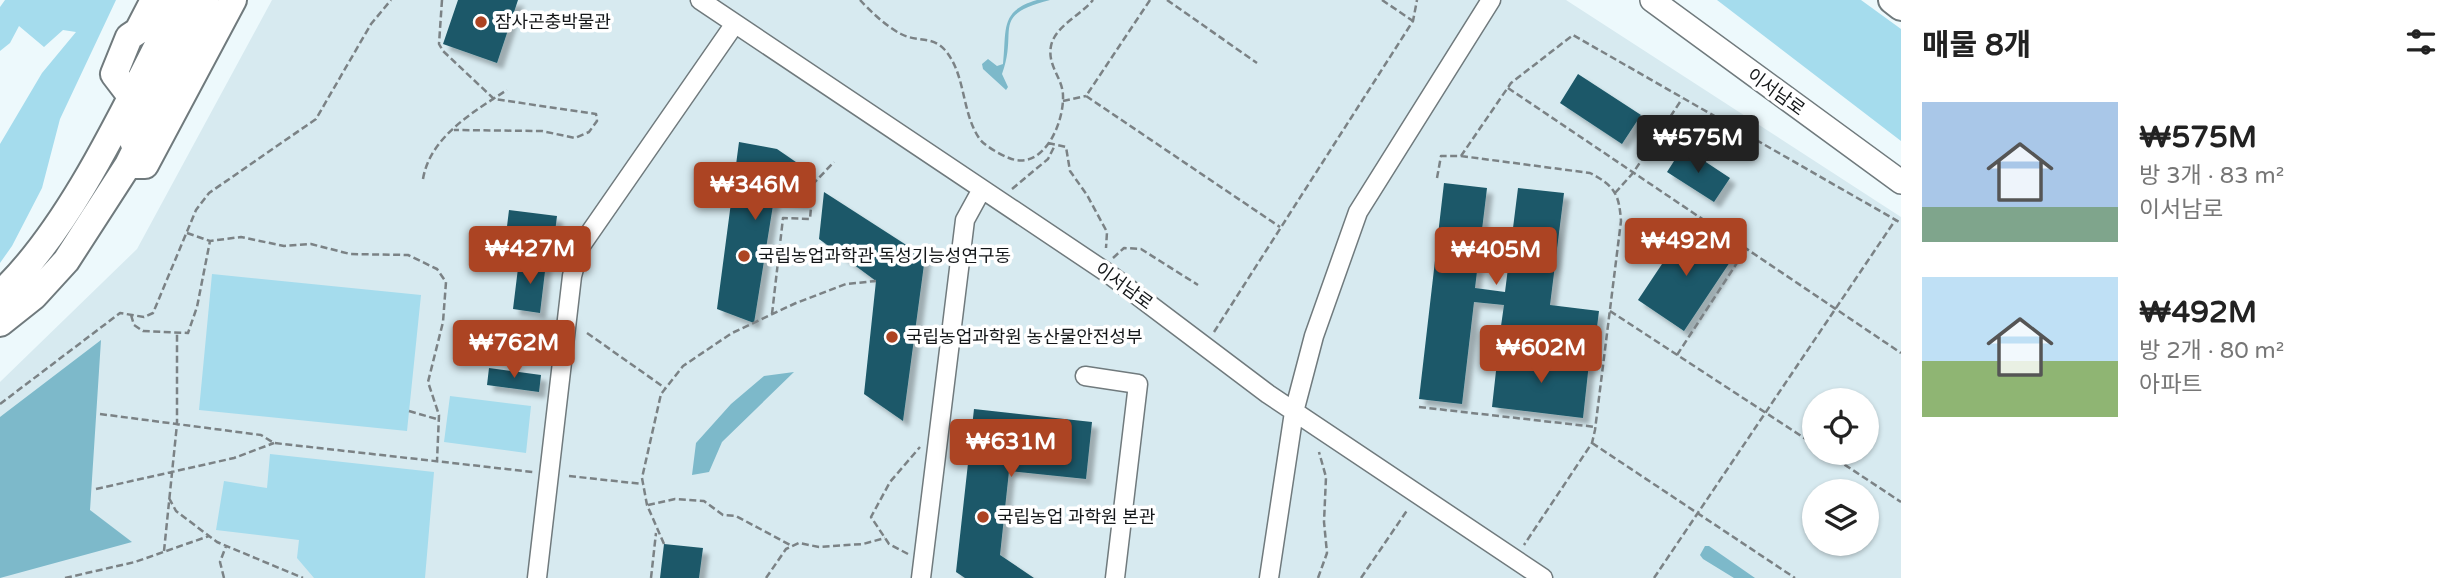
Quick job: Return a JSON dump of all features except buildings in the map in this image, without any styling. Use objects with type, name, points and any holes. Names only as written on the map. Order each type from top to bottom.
[{"type":"highway","points":[[132,90],[114,74],[129,37],[129,24],[141,0]]},
{"type":"highway","points":[[129,37],[138,32],[154,0]]},
{"type":"highway","points":[[132,90],[134,63],[167,0]]},
{"type":"highway","points":[[0,294],[40,251],[94,163],[181,0]]},
{"type":"highway","points":[[132,157],[133,141],[205,0]]},
{"type":"highway","points":[[0,323],[34,296],[66,261],[132,157],[143,145],[220,0]]},
{"type":"highway","points":[[132,157],[145,165],[233,0]]},
{"type":"highway","points":[[1892,0],[1901,7]]},
{"type":"main road","name":"이서남로","points":[[1652,0],[1901,183]]},
{"type":"lane","name":"이서남로","points":[[700,0],[1101,269],[1294,412],[1544,578]]},
{"type":"lane","points":[[1269,578],[1294,412],[1314,336],[1359,212],[1491,0]]},
{"type":"lane","points":[[537,578],[572,276],[580,247],[734,25]]},
{"type":"lane","points":[[922,570],[965,220],[982,189]]},
{"type":"lane","points":[[1085,376],[1138,384],[1115,578]]},
{"type":"path","points":[[0,404],[120,313],[144,317],[153,313],[196,210],[209,193],[238,171],[316,119],[371,24],[391,0]]},
{"type":"path","points":[[442,0],[439,44],[443,51],[494,99],[540,104],[567,112],[583,109],[596,114],[597,121],[589,132],[575,138],[542,131],[454,130]]},
{"type":"path","points":[[860,0],[900,34],[936,40],[947,52],[958,73],[979,139],[1011,159],[1031,159],[1057,130],[1063,92],[1049,60],[1051,42],[1072,18],[1082,14],[1093,0]]},
{"type":"path","points":[[1063,101],[1086,96],[1150,0]]},
{"type":"path","points":[[1167,0],[1257,63]]},
{"type":"path","points":[[1382,0],[1413,21]]},
{"type":"path","points":[[1205,346],[1413,21],[1417,0]]},
{"type":"path","points":[[1461,156],[1508,88],[1573,35],[1901,223]]},
{"type":"path","points":[[1508,88],[1901,353]]},
{"type":"path","points":[[423,179],[426,160],[438,142],[507,90]]},
{"type":"path","points":[[1086,96],[1280,227]]},
{"type":"path","points":[[1615,193],[1633,173],[1682,99]]},
{"type":"path","points":[[1048,143],[1066,147],[1070,171],[1107,232],[1106,248]]},
{"type":"path","points":[[1011,189],[1048,159],[1055,145]]},
{"type":"path","points":[[1437,178],[1441,156],[1461,156],[1590,173],[1606,181],[1619,197],[1621,221],[1592,443],[1515,559]]},
{"type":"path","points":[[772,314],[783,218],[810,219],[813,184],[834,162]]},
{"type":"path","points":[[1654,578],[1896,219]]},
{"type":"path","points":[[187,233],[210,241],[241,237],[284,246],[312,244],[350,254],[408,255],[437,269],[446,282],[443,322],[428,382],[440,420],[437,461]]},
{"type":"path","points":[[131,314],[134,326],[143,331],[188,333],[197,307],[210,241]]},
{"type":"path","points":[[1101,269],[1124,248],[1141,249],[1198,285]]},
{"type":"path","points":[[1677,355],[1746,249]]},
{"type":"path","points":[[664,544],[656,531],[643,484],[661,394],[683,366],[732,333],[772,314],[846,284],[876,281]]},
{"type":"path","points":[[1610,311],[1802,437]]},
{"type":"path","points":[[587,333],[666,388]]},
{"type":"path","points":[[164,551],[177,424],[177,334]]},
{"type":"path","points":[[1419,407],[1596,427]]},
{"type":"path","points":[[410,411],[440,420]]},
{"type":"path","points":[[100,414],[261,435],[274,443],[536,472]]},
{"type":"path","points":[[922,570],[889,544],[871,517],[890,482],[940,423]]},
{"type":"path","points":[[96,489],[121,481],[234,458],[274,443]]},
{"type":"path","points":[[1592,443],[1795,578]]},
{"type":"path","points":[[1318,578],[1327,553],[1324,522],[1326,477],[1319,452]]},
{"type":"path","points":[[1845,465],[1901,502]]},
{"type":"path","points":[[569,476],[643,484]]},
{"type":"path","points":[[1362,578],[1418,494]]},
{"type":"path","points":[[169,498],[176,511],[209,536],[226,546],[303,578]]},
{"type":"path","points":[[647,505],[675,499],[704,501],[723,515],[736,516],[792,546]]},
{"type":"path","points":[[651,578],[656,531]]},
{"type":"path","points":[[65,578],[135,562],[209,536]]},
{"type":"path","points":[[766,578],[772,565],[799,543],[819,547],[863,544],[885,538]]},
{"type":"path","points":[[224,578],[220,562],[226,546]]},
{"type":"shaded area","points":[[5,0],[116,0],[60,119],[42,188],[12,246],[0,263],[0,144],[42,73],[76,32],[63,30],[44,47],[19,26],[10,43],[0,51],[0,7]]},
{"type":"shaded area","points":[[272,0],[1566,0],[1901,217],[1901,578],[0,578],[0,382],[137,249]]},
{"type":"shaded area","points":[[1037,0],[1050,0],[1031,6],[1012,18],[1002,74],[1008,87],[1006,90],[983,69],[982,64],[988,59],[997,66],[1003,64],[1007,23],[1016,10]]},
{"type":"shaded area","points":[[1717,0],[1861,0],[1901,29],[1901,141]]},
{"type":"shaded area","points":[[212,274],[421,295],[407,431],[199,410]]},
{"type":"shaded area","points":[[101,340],[90,510],[132,542],[0,578],[0,417]]},
{"type":"shaded area","points":[[794,372],[722,442],[709,472],[692,475],[696,443],[731,404],[764,376]]},
{"type":"shaded area","points":[[450,396],[531,406],[526,453],[444,442]]},
{"type":"shaded area","points":[[270,454],[434,472],[425,578],[314,578],[297,558],[299,540],[216,530],[224,481],[267,488]]},
{"type":"shaded area","points":[[1705,546],[1709,546],[1755,578],[1734,578],[1703,559],[1700,555]]},
{"type":"place","name":"잠사곤충박물관","points":[[481,22]]},
{"type":"place","name":"국립농업과학관 독성기능성연구동","points":[[744,256]]},
{"type":"place","name":"국립농업과학원 농산물안전성부","points":[[892,337]]},
{"type":"place","name":"국립농업 과학원 본관","points":[[983,517]]}]
